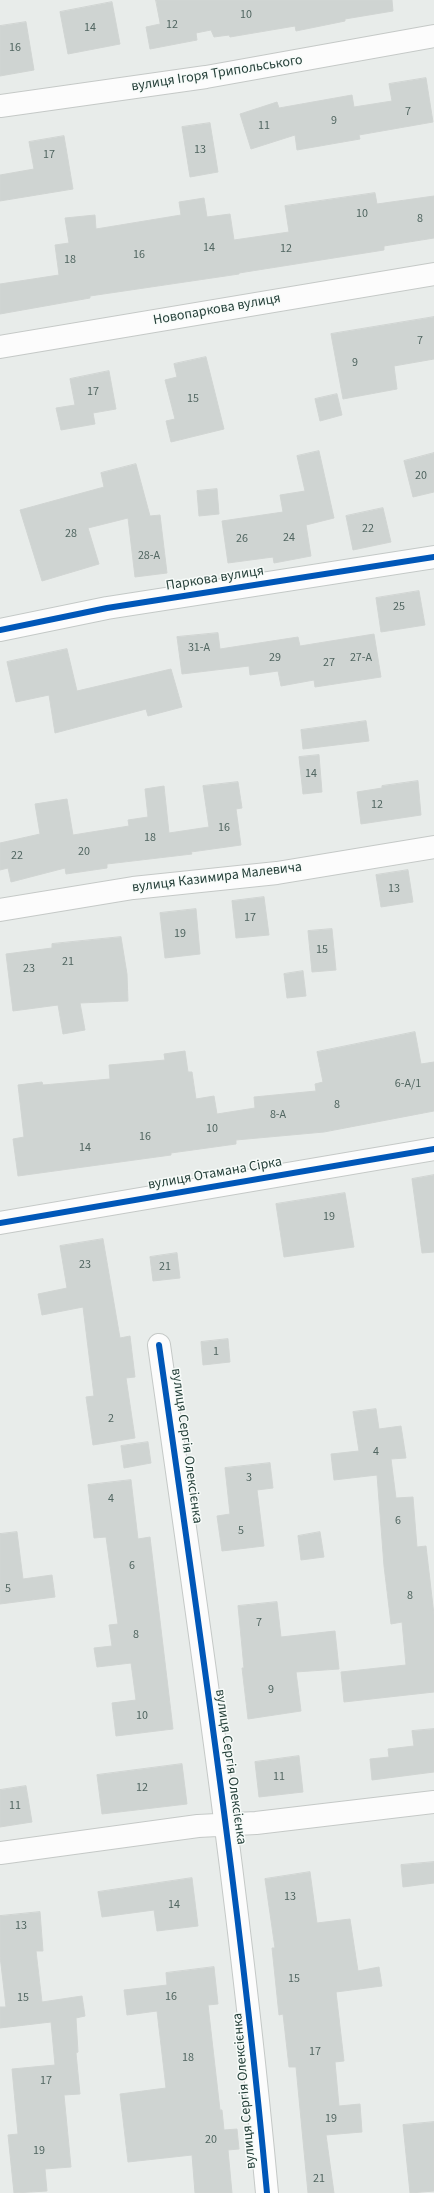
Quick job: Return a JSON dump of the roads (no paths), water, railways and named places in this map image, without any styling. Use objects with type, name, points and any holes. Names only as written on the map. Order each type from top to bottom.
[{"type":"street","name":"вулиця Ігоря Трипольського","points":[[0,106],[206,77],[434,36]]},
{"type":"street","name":"Новопаркова вулиця","points":[[0,347],[434,274]]},
{"type":"street","name":"Паркова вулиця","points":[[0,630],[107,608],[434,557]]},
{"type":"street","name":"вулиця Казимира Малевича","points":[[0,910],[133,888],[277,873],[434,847]]},
{"type":"street","name":"вулиця Отамана Сірка","points":[[0,1223],[434,1149]]},
{"type":"street","name":"вулиця Сергія Олексієнка","points":[[160,1345],[226,1825],[252,2029],[267,2193]]},
{"type":"street","points":[[0,1853],[198,1826],[226,1825],[434,1802]]}]
